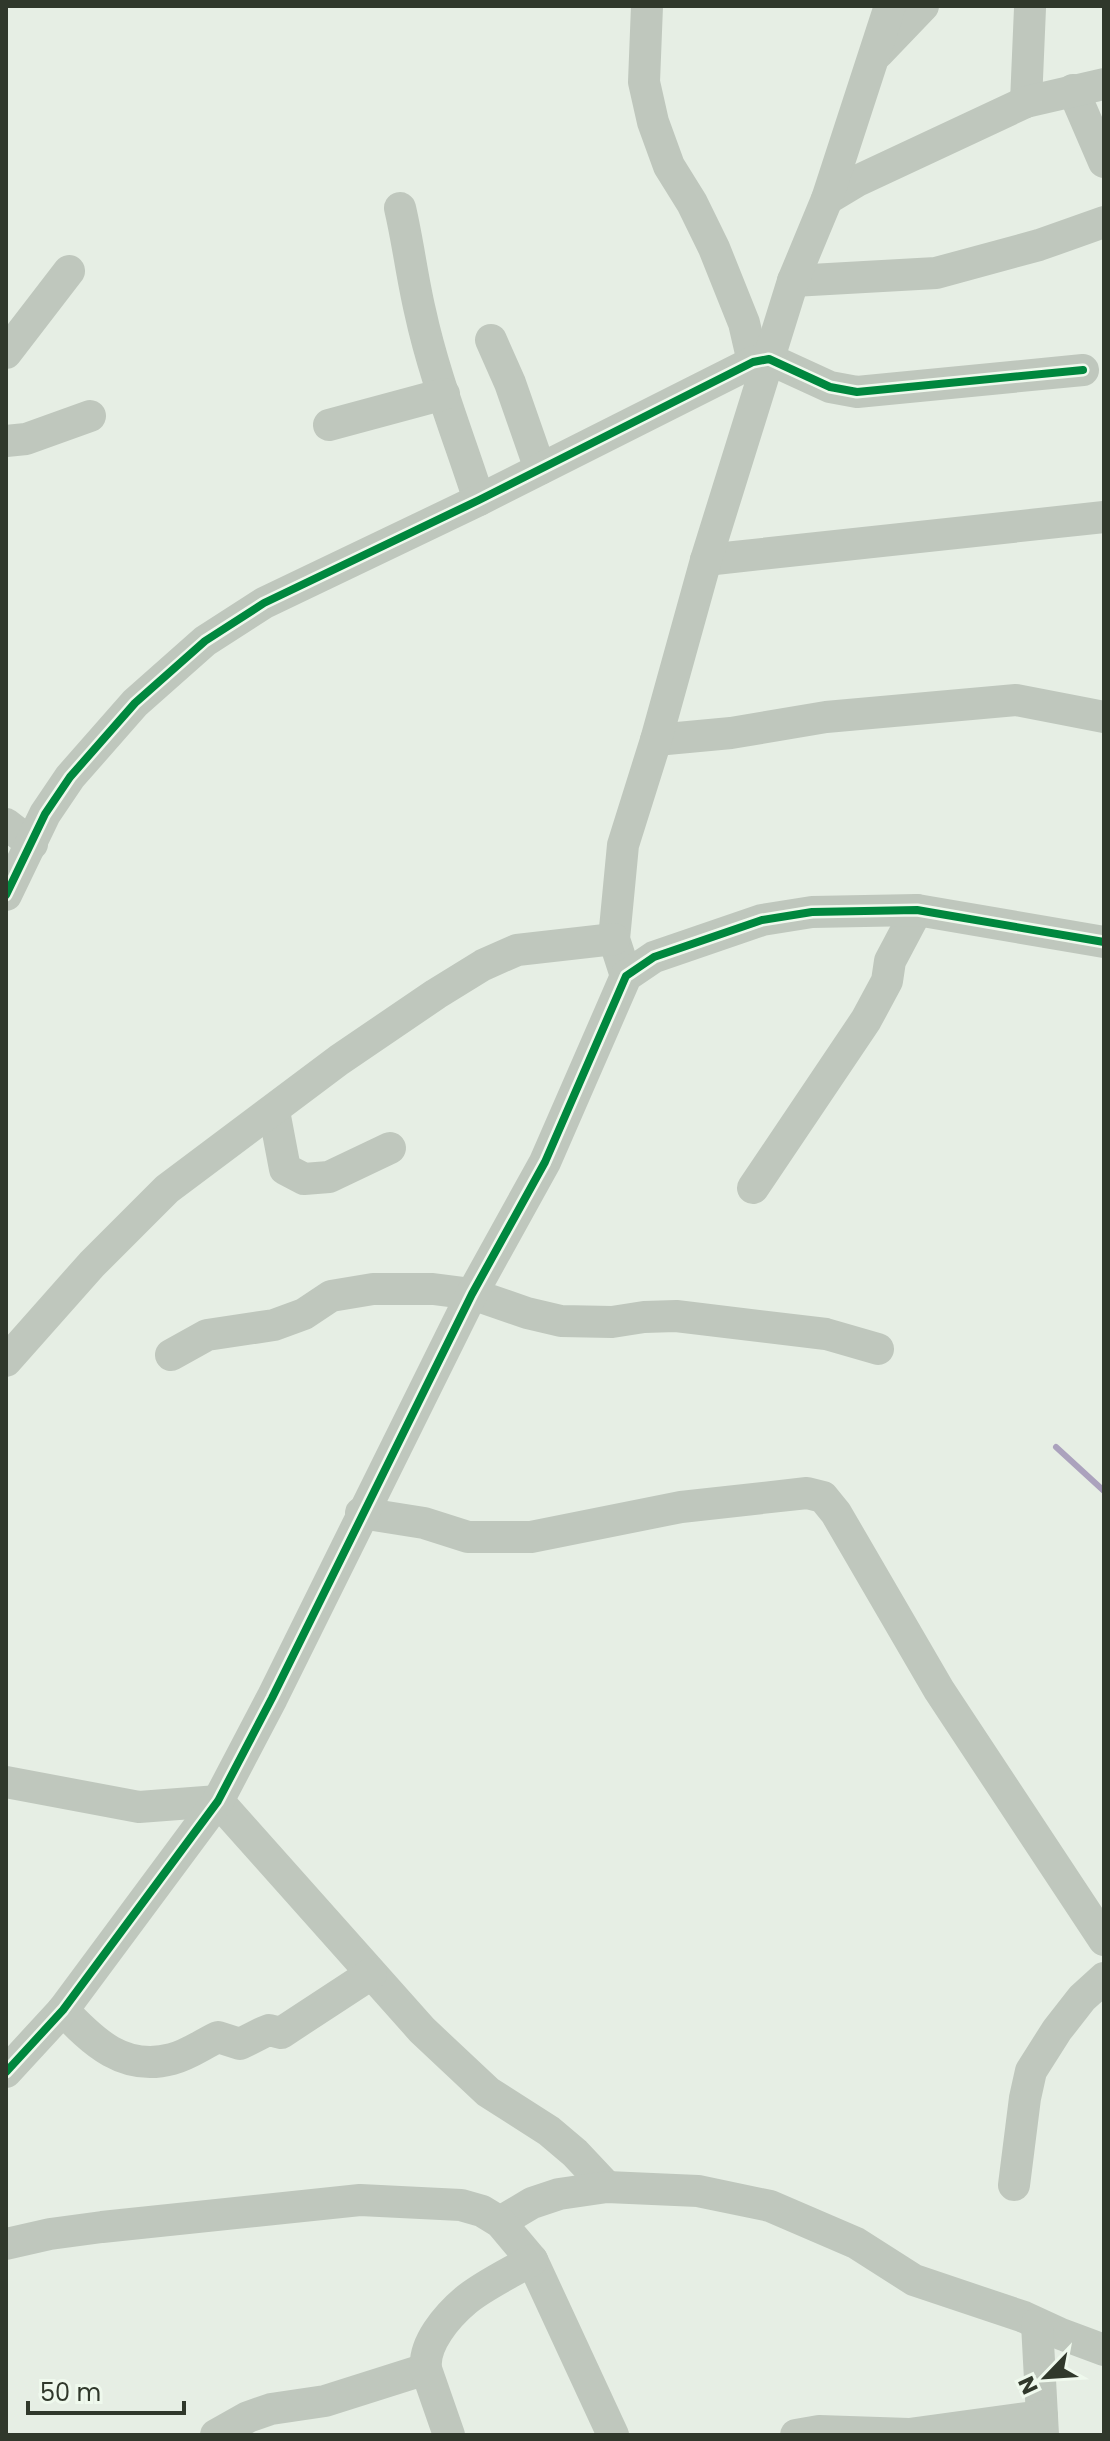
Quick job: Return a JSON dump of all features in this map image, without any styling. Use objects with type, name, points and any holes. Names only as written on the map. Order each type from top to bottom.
[{"type":"street","points":[[647,6],[644,82],[653,122],[669,166],[714,248],[761,361],[830,387],[857,392],[1083,370]]},
{"type":"street","points":[[626,976],[614,939],[623,845],[656,740],[761,361],[827,199],[890,6]]},
{"type":"street","points":[[871,60],[923,6]]},
{"type":"street","points":[[1026,102],[1030,8]]},
{"type":"street","points":[[827,199],[857,181],[1026,102],[1104,84]]},
{"type":"street","points":[[1073,90],[1104,162]]},
{"type":"street","points":[[400,208],[420,312],[479,500]]},
{"type":"street","points":[[793,281],[936,273],[1039,245],[1104,222]]},
{"type":"street","points":[[6,353],[69,271]]},
{"type":"street","points":[[491,340],[510,383],[540,469]]},
{"type":"street","points":[[6,895],[45,814],[70,777],[135,703],[205,641],[264,603],[761,361]]},
{"type":"street","points":[[329,425],[444,394]]},
{"type":"street","points":[[6,441],[26,439],[90,416]]},
{"type":"street","points":[[706,560],[1104,517]]},
{"type":"street","points":[[656,740],[731,733],[826,717],[1016,700],[1104,717]]},
{"type":"street","points":[[6,824],[32,844]]},
{"type":"street","points":[[6,2072],[63,2010],[218,1801],[472,1294],[545,1162],[626,976],[654,957],[762,920],[812,912],[917,910],[1104,942]]},
{"type":"street","points":[[753,1188],[866,1020],[887,981],[890,961],[917,910]]},
{"type":"street","points":[[6,1361],[92,1264],[167,1189],[351,1052],[483,965],[517,950],[614,939]]},
{"type":"street","points":[[274,1111],[285,1169],[304,1179],[329,1177],[390,1148]]},
{"type":"street","points":[[171,1355],[207,1335],[274,1325],[304,1314],[331,1296],[373,1289],[433,1289],[472,1294],[561,1321],[612,1322],[676,1316],[826,1334],[878,1349]]},
{"type":"street","points":[[361,1513],[424,1523],[468,1537],[531,1537],[681,1507],[807,1493],[823,1497],[836,1513],[939,1690],[1104,1940]]},
{"type":"street","points":[[6,1782],[139,1807],[218,1801]]},
{"type":"street","points":[[218,1801],[371,1974],[466,2074],[549,2131],[607,2187]]},
{"type":"street","points":[[63,2010],[87,2036],[108,2052],[128,2060],[148,2062],[172,2059],[218,2037],[240,2044],[269,2030],[281,2033],[371,1974]]},
{"type":"street","points":[[1014,2185],[1031,2071],[1074,2008],[1104,1978]]},
{"type":"street","points":[[500,2222],[532,2203],[559,2194],[607,2187],[698,2191],[770,2206],[856,2243],[914,2280],[1024,2317],[1104,2350]]},
{"type":"street","points":[[6,2244],[89,2229],[360,2200],[461,2205],[482,2211],[500,2222],[532,2260],[613,2435]]},
{"type":"street","points":[[449,2435],[426,2369],[428,2347],[466,2300],[532,2260]]},
{"type":"street","points":[[796,2435],[819,2431],[909,2434],[1042,2425],[1037,2324]]},
{"type":"street","points":[[216,2435],[248,2417],[271,2409],[325,2401],[426,2369]]},
{"type":"waterway","points":[[1056,1447],[1104,1491]]},
{"type":"cycle path","points":[[6,895],[45,814],[70,777],[135,703],[205,641],[264,603],[479,500],[753,362],[769,359],[830,387],[857,392],[1083,370]]},
{"type":"cycle path","points":[[6,2072],[63,2010],[218,1801],[472,1294],[545,1162],[626,976],[654,957],[762,920],[812,912],[917,910],[1104,942]]}]
